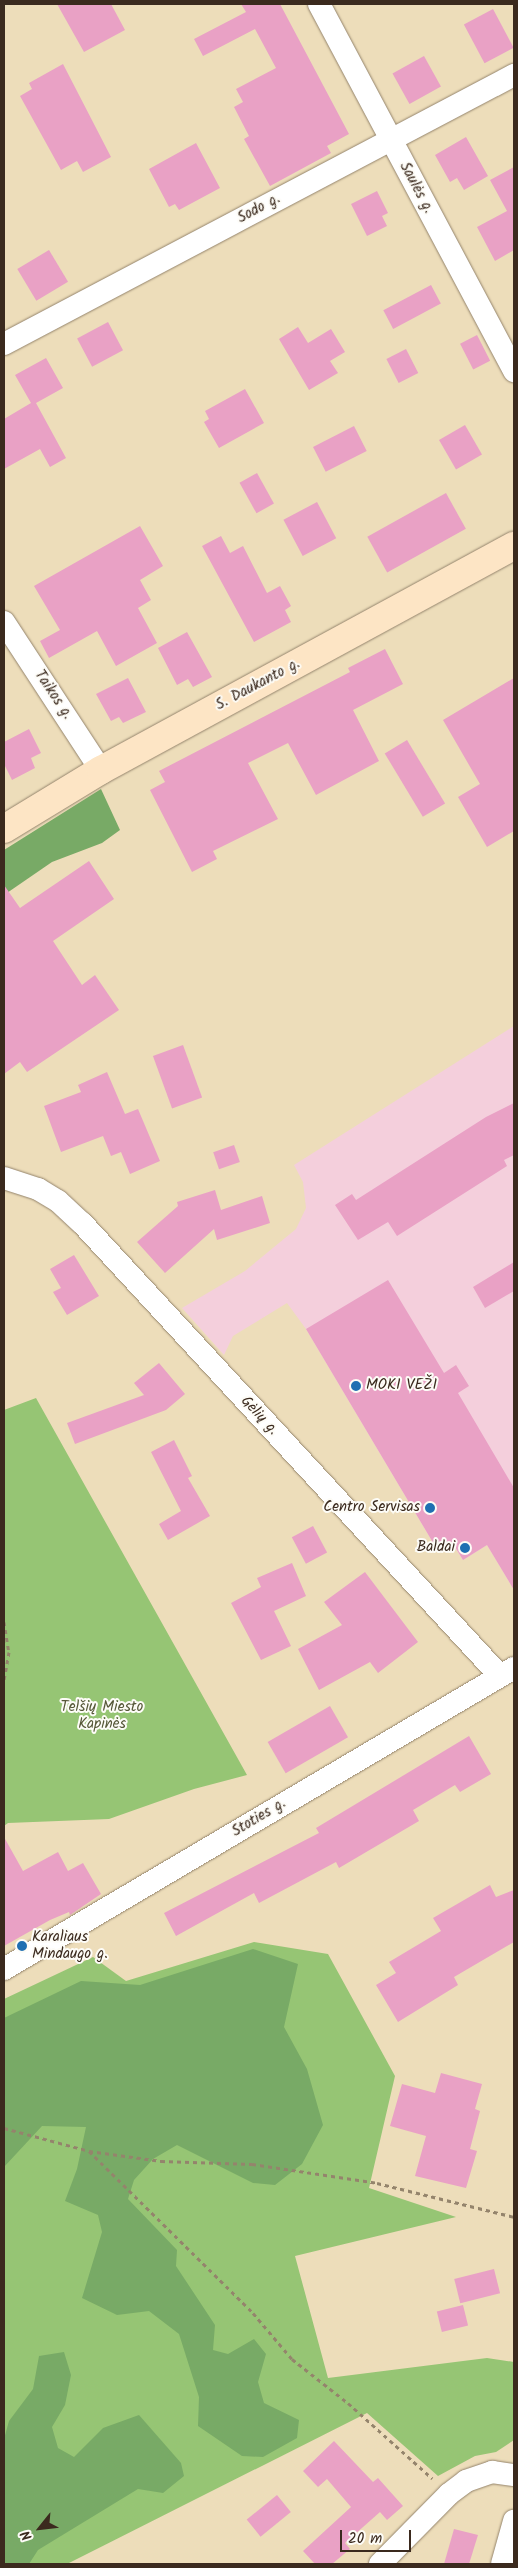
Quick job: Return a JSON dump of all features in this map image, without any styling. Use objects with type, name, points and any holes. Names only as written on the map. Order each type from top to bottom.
[{"type":"main road","name":"S. Daukanto g.","points":[[4,828],[101,770],[514,546]]},
{"type":"street","name":"Saulės g.","points":[[319,4],[514,371]]},
{"type":"street","name":"Sodo g.","points":[[4,344],[514,75]]},
{"type":"street","name":"Taikos g.","points":[[4,622],[101,770]]},
{"type":"street","name":"Gėlių g.","points":[[4,1178],[38,1189],[58,1201],[82,1223],[507,1672]]},
{"type":"street","name":"Stoties g.","points":[[4,1969],[507,1672]]},
{"type":"street","points":[[380,2564],[449,2494],[466,2482],[492,2472],[514,2475]]},
{"type":"street","points":[[502,2564],[514,2522]]},
{"type":"path","points":[[4,1622],[9,1652],[4,1680]]},
{"type":"path","points":[[4,2128],[89,2151],[161,2161],[252,2164],[377,2183],[514,2217]]},
{"type":"path","points":[[89,2151],[253,2313],[292,2359],[348,2403],[449,2494]]},
{"type":"shaded area","points":[[514,1026],[514,1590],[487,1545],[463,1560],[452,1543],[438,1551],[306,1329],[287,1303],[233,1336],[224,1355],[182,1308],[245,1271],[296,1229],[306,1208],[303,1182],[294,1165]]},
{"type":"green space","points":[[101,789],[120,830],[102,843],[52,862],[4,895],[4,850]]},
{"type":"green space","name":"Telšių Miesto Kapinės","points":[[36,1398],[247,1775],[194,1789],[109,1819],[8,1823],[4,1826],[4,1410]]},
{"type":"green space","points":[[254,1942],[328,1954],[395,2076],[369,2188],[456,2217],[295,2256],[328,2378],[487,2358],[514,2362],[514,2440],[496,2452],[475,2456],[438,2476],[367,2413],[67,2564],[4,2564],[4,1999],[93,1957],[126,1981]]},
{"type":"green space","points":[[253,1949],[298,1964],[284,2027],[307,2069],[323,2125],[302,2164],[275,2185],[253,2183],[177,2145],[153,2159],[134,2180],[128,2199],[177,2250],[176,2266],[215,2325],[213,2350],[228,2354],[254,2339],[266,2354],[258,2382],[264,2403],[299,2420],[297,2438],[263,2457],[242,2456],[198,2426],[199,2397],[179,2334],[149,2311],[117,2315],[82,2298],[102,2232],[98,2215],[65,2201],[77,2169],[86,2127],[42,2126],[4,2167],[4,2018],[81,1981],[140,1985]]},
{"type":"green space","points":[[64,2352],[71,2375],[65,2405],[52,2427],[58,2448],[74,2457],[103,2428],[139,2415],[181,2463],[184,2476],[163,2493],[138,2489],[38,2550],[29,2564],[4,2564],[4,2439],[9,2421],[33,2389],[39,2356]]},
{"type":"building","points":[[57,4],[111,4],[125,30],[84,52]]},
{"type":"building","points":[[241,4],[280,4],[349,134],[327,146],[331,153],[270,186],[244,139],[249,136],[234,107],[243,102],[236,89],[276,68],[255,29],[203,56],[194,39],[246,12]]},
{"type":"building","points":[[493,9],[514,48],[485,63],[464,24]]},
{"type":"building","points":[[424,56],[441,87],[409,104],[393,73]]},
{"type":"building","points":[[63,64],[111,157],[83,172],[77,161],[61,170],[20,96],[32,89],[29,83]]},
{"type":"building","points":[[466,137],[488,176],[464,190],[457,178],[450,182],[435,155]]},
{"type":"building","points":[[196,143],[220,188],[179,210],[175,204],[169,207],[149,169]]},
{"type":"building","points":[[514,167],[514,250],[495,261],[477,227],[507,211],[490,180]]},
{"type":"building","points":[[377,191],[388,213],[382,216],[387,226],[367,236],[351,204]]},
{"type":"building","points":[[49,250],[68,282],[36,301],[17,269]]},
{"type":"building","points":[[431,285],[441,304],[393,329],[383,310]]},
{"type":"building","points":[[108,322],[123,350],[92,367],[77,338]]},
{"type":"building","points":[[298,327],[308,343],[331,329],[345,352],[330,361],[338,373],[309,390],[279,339]]},
{"type":"building","points":[[477,335],[490,361],[473,369],[460,344]]},
{"type":"building","points":[[406,349],[418,373],[399,383],[386,359]]},
{"type":"building","points":[[46,358],[63,388],[36,403],[66,458],[50,467],[40,449],[4,469],[4,419],[31,403],[15,375]]},
{"type":"building","points":[[245,389],[264,423],[219,448],[204,422],[209,419],[205,411]]},
{"type":"building","points":[[465,425],[482,454],[456,469],[439,440]]},
{"type":"building","points":[[354,426],[367,451],[326,472],[313,447]]},
{"type":"building","points":[[257,473],[274,504],[256,513],[240,483]]},
{"type":"building","points":[[446,493],[466,529],[387,572],[367,537]]},
{"type":"building","points":[[317,502],[336,538],[303,556],[283,520]]},
{"type":"building","points":[[140,526],[163,566],[140,580],[151,600],[138,608],[157,643],[116,666],[97,631],[49,658],[40,641],[60,630],[34,586]]},
{"type":"building","points":[[221,536],[230,553],[243,546],[267,593],[280,586],[291,606],[285,610],[291,622],[254,642],[202,546]]},
{"type":"building","points":[[187,632],[212,677],[193,687],[188,679],[177,685],[158,648]]},
{"type":"building","points":[[385,649],[403,684],[353,710],[379,761],[316,795],[288,743],[248,763],[278,819],[213,851],[217,859],[192,872],[150,790],[165,782],[159,771],[350,672],[348,668]]},
{"type":"building","points":[[128,678],[146,712],[123,723],[119,717],[111,721],[96,694]]},
{"type":"building","points":[[514,678],[514,831],[487,847],[458,797],[480,784],[443,720]]},
{"type":"building","points":[[29,729],[41,753],[31,758],[35,768],[12,780],[4,764],[4,742]]},
{"type":"building","points":[[407,740],[445,803],[423,817],[385,753]]},
{"type":"building","points":[[89,861],[114,899],[53,941],[82,985],[95,975],[119,1010],[27,1072],[20,1062],[4,1074],[4,885],[20,908]]},
{"type":"building","points":[[183,1045],[202,1098],[172,1109],[153,1056]]},
{"type":"building","points":[[107,1072],[125,1114],[138,1109],[160,1161],[130,1174],[121,1152],[111,1156],[103,1136],[61,1152],[44,1106],[81,1092],[78,1085]]},
{"type":"building","points":[[514,1103],[514,1155],[504,1160],[507,1166],[397,1236],[388,1222],[358,1240],[335,1205],[352,1194],[356,1200],[486,1117]]},
{"type":"building","points":[[234,1145],[240,1162],[219,1169],[213,1152]]},
{"type":"building","points":[[215,1190],[221,1210],[262,1196],[270,1223],[217,1240],[214,1229],[165,1273],[137,1242],[178,1206],[177,1202]]},
{"type":"building","points":[[74,1255],[99,1296],[67,1315],[53,1292],[61,1288],[50,1269]]},
{"type":"building","points":[[514,1262],[514,1291],[485,1308],[473,1287]]},
{"type":"building","points":[[388,1280],[444,1373],[456,1365],[469,1386],[458,1393],[514,1488],[514,1590],[487,1545],[463,1560],[452,1542],[438,1551],[306,1329]]},
{"type":"building","points":[[159,1363],[185,1394],[166,1410],[75,1444],[67,1423],[144,1395],[134,1383]]},
{"type":"building","points":[[174,1440],[192,1476],[188,1478],[210,1516],[168,1540],[159,1524],[181,1511],[151,1452]]},
{"type":"building","points":[[313,1526],[327,1552],[306,1564],[292,1537]]},
{"type":"building","points":[[292,1563],[306,1596],[274,1611],[291,1646],[261,1660],[231,1603],[261,1587],[257,1578]]},
{"type":"building","points":[[365,1572],[418,1642],[378,1673],[370,1662],[319,1690],[298,1649],[342,1625],[324,1602]]},
{"type":"building","points":[[330,1706],[348,1737],[286,1773],[268,1742]]},
{"type":"building","points":[[469,1736],[491,1774],[460,1792],[455,1785],[413,1810],[419,1821],[339,1868],[336,1862],[259,1903],[254,1893],[176,1936],[164,1913],[319,1833],[316,1828]]},
{"type":"building","points":[[4,1837],[23,1871],[58,1852],[68,1871],[83,1863],[101,1894],[70,1915],[69,1912],[50,1920],[4,1946]]},
{"type":"building","points":[[490,1885],[496,1897],[514,1890],[514,1942],[454,1977],[458,1985],[398,2022],[376,1985],[396,1973],[389,1962],[441,1931],[433,1918]]},
{"type":"building","points":[[441,2073],[482,2084],[475,2109],[480,2111],[470,2149],[477,2151],[466,2188],[415,2176],[426,2136],[390,2126],[402,2084],[435,2093]]},
{"type":"building","points":[[494,2269],[500,2293],[460,2303],[454,2279]]},
{"type":"building","points":[[463,2305],[468,2325],[442,2332],[437,2312]]},
{"type":"building","points":[[334,2441],[373,2482],[378,2478],[403,2506],[387,2520],[380,2512],[345,2543],[350,2549],[332,2564],[315,2564],[303,2551],[351,2507],[327,2479],[318,2487],[303,2471]]},
{"type":"building","points":[[277,2495],[291,2512],[261,2537],[247,2520]]},
{"type":"building","points":[[454,2529],[478,2535],[469,2564],[444,2564]]},
{"type":"place","name":"MOKI VEŽI","points":[[356,1386]]},
{"type":"place","name":"Centro Servisas","points":[[430,1508]]},
{"type":"place","name":"Baldai","points":[[465,1548]]},
{"type":"place","name":"Karaliaus Mindaugo g.","points":[[22,1946]]}]
